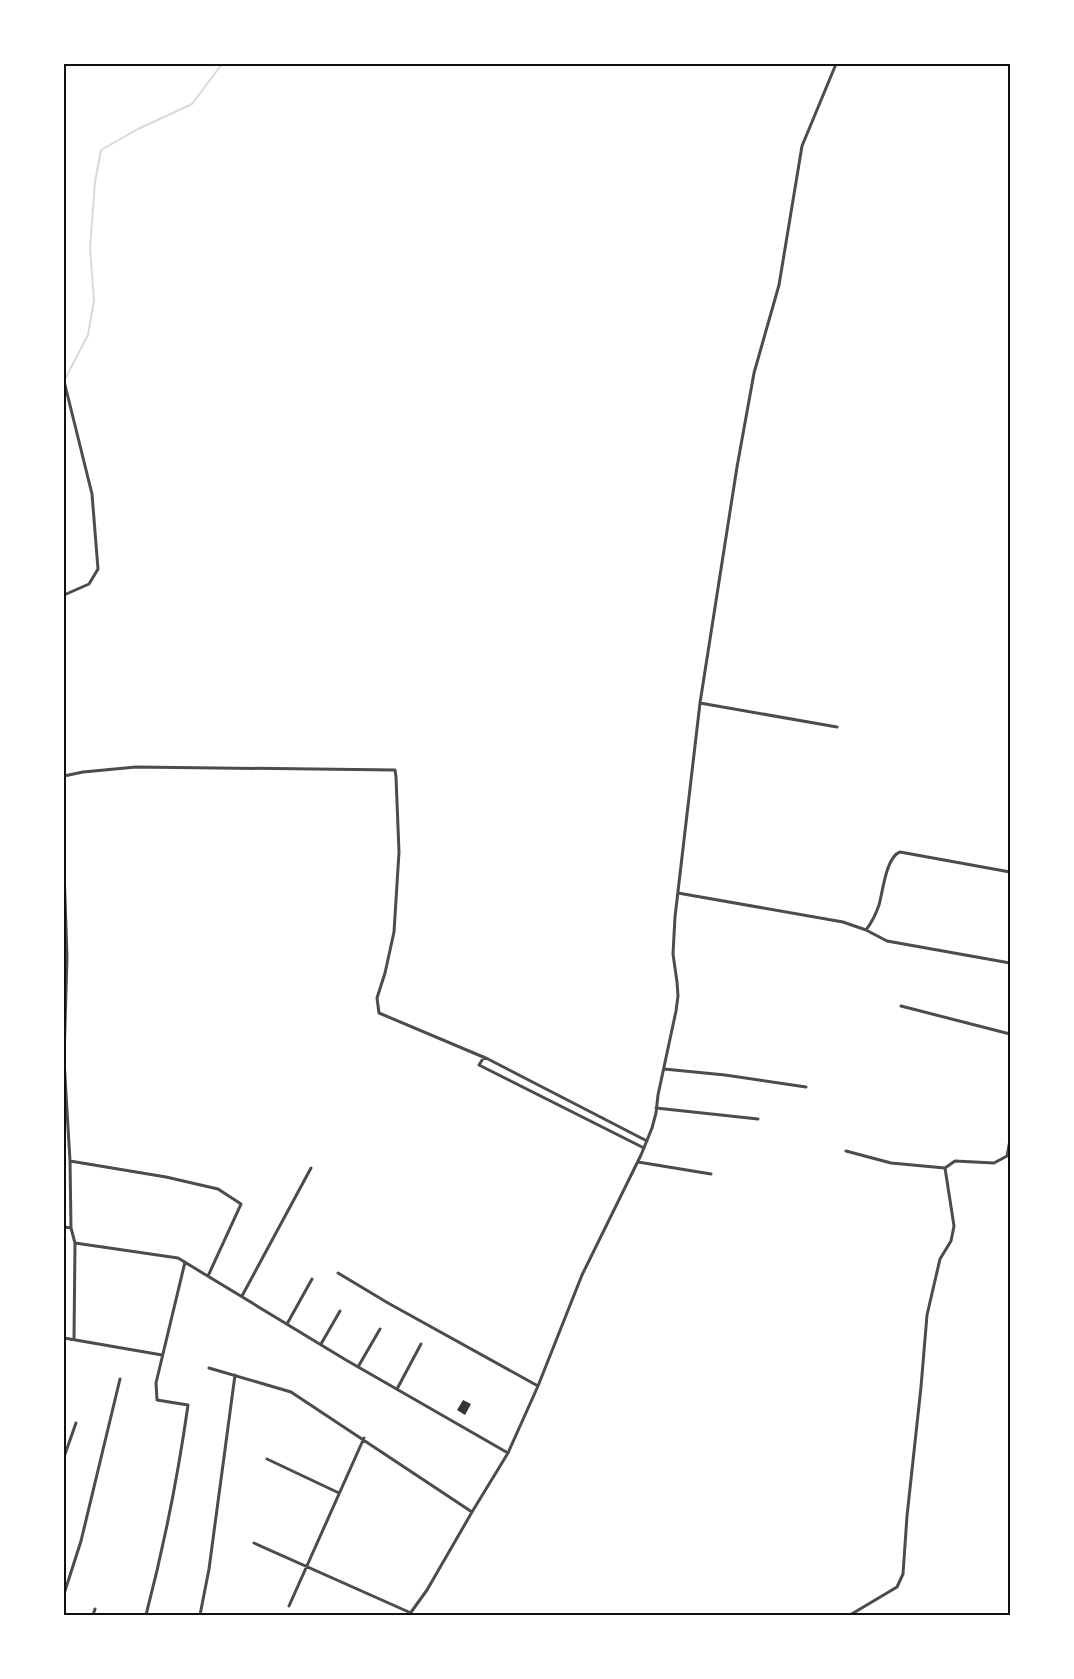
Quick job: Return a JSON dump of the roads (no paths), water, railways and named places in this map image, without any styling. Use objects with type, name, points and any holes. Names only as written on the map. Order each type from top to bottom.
[{"type":"street","points":[[254,1543],[410,1614],[427,1590],[508,1453],[538,1386],[582,1275],[648,1141],[671,1039],[678,996],[673,940],[678,893],[700,703],[735,475],[754,373],[779,285],[802,146],[836,64]]},
{"type":"street","points":[[64,381],[92,494],[98,569],[89,584],[64,595]]},
{"type":"street","points":[[700,703],[837,728]]},
{"type":"street","points":[[64,776],[83,772],[136,767],[395,770],[399,852],[394,932],[385,973],[377,998],[379,1013],[484,1057],[648,1141]]},
{"type":"street","points":[[866,930],[876,912],[890,861],[895,854],[900,852],[1010,872]]},
{"type":"street","points":[[64,869],[64,1059],[70,1161],[71,1228],[75,1243],[74,1340]]},
{"type":"street","points":[[678,893],[843,922],[866,930],[887,941],[1010,963]]},
{"type":"street","points":[[901,1006],[1010,1034]]},
{"type":"street","points":[[484,1057],[479,1065],[644,1148]]},
{"type":"street","points":[[664,1069],[806,1087]]},
{"type":"street","points":[[656,1108],[758,1119]]},
{"type":"street","points":[[846,1151],[891,1163],[945,1168],[955,1161],[994,1163],[1007,1156],[1010,1140]]},
{"type":"street","points":[[64,1144],[69,1145]]},
{"type":"street","points":[[70,1161],[166,1177],[218,1190],[241,1204],[208,1276]]},
{"type":"street","points":[[638,1162],[711,1174]]},
{"type":"street","points":[[242,1296],[311,1168]]},
{"type":"street","points":[[850,1615],[897,1587],[903,1574],[927,1314],[940,1259],[951,1241],[954,1226],[945,1168]]},
{"type":"street","points":[[64,1227],[71,1228]]},
{"type":"street","points":[[75,1243],[178,1258],[358,1367],[508,1453]]},
{"type":"street","points":[[146,1615],[160,1562],[188,1405],[157,1400],[156,1383],[184,1262]]},
{"type":"street","points":[[338,1272],[388,1303],[538,1386]]},
{"type":"street","points":[[287,1324],[312,1279]]},
{"type":"street","points":[[321,1344],[340,1311]]},
{"type":"street","points":[[358,1367],[380,1329]]},
{"type":"street","points":[[64,1338],[162,1355]]},
{"type":"street","points":[[397,1389],[421,1344]]},
{"type":"street","points":[[209,1368],[291,1392],[364,1438],[472,1512]]},
{"type":"street","points":[[200,1615],[209,1569],[235,1375]]},
{"type":"street","points":[[64,1594],[81,1541],[120,1379]]},
{"type":"street","points":[[64,1457],[76,1423]]},
{"type":"street","points":[[289,1606],[364,1438]]},
{"type":"street","points":[[266,1459],[339,1492]]},
{"type":"street","points":[[93,1615],[95,1609]]},
{"type":"waterway","points":[[64,381],[88,335],[94,300],[90,248],[95,182],[101,150],[138,129],[192,104],[222,64]]}]
